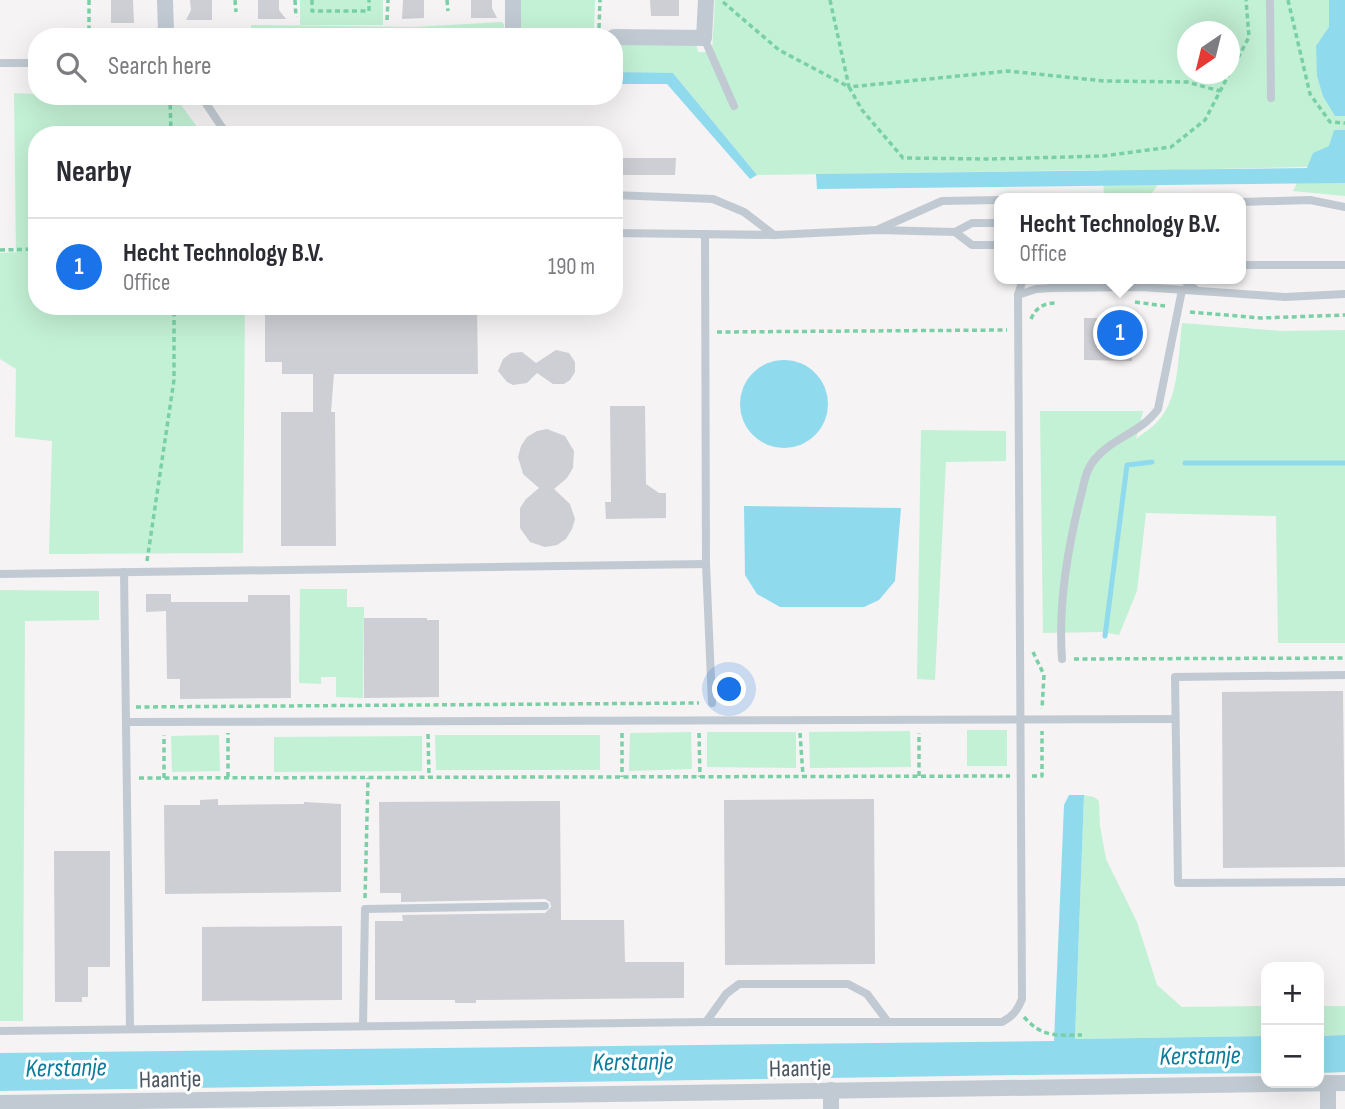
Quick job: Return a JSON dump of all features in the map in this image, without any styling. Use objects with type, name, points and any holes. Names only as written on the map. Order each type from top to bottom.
[{"type":"street","points":[[165,0],[166,28]]},
{"type":"street","points":[[513,0],[513,28]]},
{"type":"street","points":[[623,37],[704,38],[706,0]]},
{"type":"street","points":[[1328,1109],[1337,1083]]},
{"type":"street","name":"Haantje","points":[[0,1103],[256,1105],[675,1101],[831,1090],[1337,1083]]},
{"type":"street","points":[[831,1090],[831,1109]]},
{"type":"lane","points":[[1270,0],[1271,97]]},
{"type":"lane","points":[[704,38],[734,106]]},
{"type":"lane","points":[[0,62],[28,63]]},
{"type":"lane","points":[[207,105],[221,126]]},
{"type":"lane","points":[[623,195],[713,199],[744,212],[774,235]]},
{"type":"lane","points":[[877,230],[942,201],[994,200]]},
{"type":"lane","points":[[1246,202],[1310,201],[1345,207]]},
{"type":"lane","points":[[623,233],[774,235],[877,230],[955,232],[972,223],[994,223]]},
{"type":"lane","points":[[955,232],[972,245],[994,245]]},
{"type":"lane","points":[[705,234],[706,564],[712,703]]},
{"type":"lane","points":[[1246,265],[1345,265]]},
{"type":"lane","points":[[0,1031],[706,1022],[1002,1022],[1012,1017],[1022,999],[1018,330],[1018,295],[1021,284]]},
{"type":"lane","points":[[1188,284],[1196,290]]},
{"type":"lane","points":[[1018,295],[1036,289],[1141,287],[1285,298],[1345,294]]},
{"type":"lane","points":[[1062,659],[1060,628],[1069,542],[1087,471],[1095,458],[1151,419],[1158,409],[1182,290]]},
{"type":"lane","points":[[0,574],[706,564]]},
{"type":"lane","points":[[124,572],[130,1029]]},
{"type":"lane","points":[[1345,675],[1175,677],[1178,883],[1345,882]]},
{"type":"lane","points":[[126,722],[1175,719]]},
{"type":"lane","points":[[363,1026],[365,909],[545,906]]},
{"type":"lane","points":[[706,1022],[726,994],[739,984],[848,984],[867,994],[888,1022]]},
{"type":"path","points":[[89,0],[89,28]]},
{"type":"path","points":[[236,0],[236,12]]},
{"type":"path","points":[[295,0],[296,17]]},
{"type":"path","points":[[312,0],[312,11],[369,11],[369,0]]},
{"type":"path","points":[[387,20],[388,0]]},
{"type":"path","points":[[447,0],[448,11]]},
{"type":"path","points":[[598,28],[600,0]]},
{"type":"path","points":[[722,0],[779,50],[849,87],[1008,71],[1104,81],[1187,82],[1220,91]]},
{"type":"path","points":[[830,0],[849,87],[862,110],[903,158],[1103,156],[1171,147],[1205,120],[1224,84]]},
{"type":"path","points":[[1240,53],[1249,37],[1246,0]]},
{"type":"path","points":[[1288,0],[1310,94],[1331,122],[1345,122]]},
{"type":"path","points":[[170,105],[171,126]]},
{"type":"path","points":[[0,250],[28,250]]},
{"type":"path","points":[[1128,301],[1195,313],[1261,318],[1345,315]]},
{"type":"path","points":[[705,332],[1018,330],[1030,328],[1035,311],[1041,306],[1061,303]]},
{"type":"path","points":[[146,572],[174,380],[174,315]]},
{"type":"path","points":[[127,778],[1042,776],[1044,675],[1033,651]]},
{"type":"path","points":[[1037,661],[1345,659]]},
{"type":"path","points":[[126,707],[712,703]]},
{"type":"path","points":[[622,704],[622,777]]},
{"type":"path","points":[[428,705],[429,777]]},
{"type":"path","points":[[164,706],[164,778]]},
{"type":"path","points":[[228,706],[228,778]]},
{"type":"path","points":[[800,720],[803,776]]},
{"type":"path","points":[[919,720],[919,776]]},
{"type":"path","points":[[699,721],[700,777]]},
{"type":"path","points":[[365,909],[368,778]]},
{"type":"path","points":[[1018,1010],[1034,1028],[1049,1035],[1082,1035]]},
{"type":"green space","points":[[300,0],[383,0],[383,25],[300,25]]},
{"type":"green space","points":[[521,0],[595,0],[594,28],[519,28]]},
{"type":"green space","points":[[715,0],[1345,0],[1345,166],[1169,170],[1152,193],[1104,193],[1103,170],[757,175],[674,74],[623,72],[623,42],[696,43],[698,52],[712,52]]},
{"type":"green space","points":[[504,24],[504,28],[251,28],[251,25],[415,27]]},
{"type":"green space","points":[[14,93],[28,94],[28,105],[181,105],[196,126],[28,126],[28,315],[245,315],[243,553],[49,554],[52,441],[15,437],[16,369],[0,359],[0,253],[16,252]]},
{"type":"green space","points":[[1297,183],[1345,183],[1345,196],[1293,191]]},
{"type":"green space","points":[[1182,323],[1281,331],[1345,330],[1345,643],[1278,643],[1276,516],[1146,513],[1137,591],[1119,635],[1102,632],[1043,633],[1040,411],[1143,411],[1136,439],[1158,421],[1170,400],[1177,375]]},
{"type":"green space","points":[[921,430],[1006,431],[1006,461],[946,462],[935,680],[917,679]]},
{"type":"green space","points":[[300,589],[347,589],[347,607],[364,607],[363,698],[336,697],[336,677],[321,677],[321,684],[299,683]]},
{"type":"green space","points":[[0,590],[99,591],[99,620],[25,621],[23,1021],[0,1021]]},
{"type":"green space","points":[[967,730],[1007,730],[1007,766],[967,766]]},
{"type":"green space","points":[[910,731],[911,767],[810,768],[809,732]]},
{"type":"green space","points":[[691,732],[692,769],[629,771],[630,733]]},
{"type":"green space","points":[[707,732],[796,732],[796,768],[707,767]]},
{"type":"green space","points":[[219,735],[220,771],[172,772],[171,736]]},
{"type":"green space","points":[[435,735],[600,735],[600,770],[436,770]]},
{"type":"green space","points":[[422,736],[422,771],[274,772],[274,737]]},
{"type":"green space","points":[[1084,795],[1099,801],[1106,859],[1137,922],[1157,985],[1182,1007],[1261,1006],[1261,1036],[1075,1039]]},
{"type":"green space","points":[[1324,1006],[1345,1006],[1345,1035],[1324,1036]]},
{"type":"water","points":[[1329,0],[1345,0],[1345,116],[1335,116],[1323,96],[1317,76],[1316,46],[1329,27]]},
{"type":"water","points":[[623,72],[673,73],[757,175],[750,179],[667,84],[623,84]]},
{"type":"water","points":[[1334,130],[1345,130],[1345,183],[817,189],[816,174],[1307,168],[1313,153],[1329,146]]},
{"type":"water","points":[[784,360],[801,364],[815,373],[824,387],[828,404],[824,421],[815,435],[801,444],[784,448],[767,444],[753,435],[744,421],[740,404],[744,387],[753,373],[767,364]]},
{"type":"water","points":[[744,506],[901,508],[895,581],[879,600],[864,607],[780,607],[757,594],[745,575]]},
{"type":"water","name":"Kerstanje","points":[[1069,795],[1084,795],[1075,1039],[1261,1036],[1261,1073],[0,1091],[0,1053],[1054,1041],[1064,805]]},
{"type":"water","points":[[1345,1035],[1345,1072],[1324,1073],[1324,1036]]},
{"type":"building","points":[[111,0],[133,0],[134,23],[111,23]]},
{"type":"building","points":[[190,0],[212,0],[212,20],[186,20],[191,10]]},
{"type":"building","points":[[258,0],[279,0],[279,10],[286,19],[258,19]]},
{"type":"building","points":[[403,0],[424,0],[424,18],[402,19]]},
{"type":"building","points":[[471,0],[492,0],[492,8],[497,18],[471,18]]},
{"type":"building","points":[[650,0],[679,0],[679,16],[651,16]]},
{"type":"building","points":[[623,158],[676,158],[675,175],[623,175]]},
{"type":"building","points":[[265,315],[477,315],[478,374],[334,374],[331,412],[335,412],[336,546],[281,546],[281,412],[313,412],[313,374],[282,374],[282,362],[265,362]]},
{"type":"building","points":[[1084,318],[1132,318],[1132,323],[1141,333],[1132,333],[1132,361],[1084,360]]},
{"type":"building","points":[[556,350],[569,353],[575,362],[575,372],[564,384],[553,384],[537,373],[527,383],[513,385],[498,371],[503,359],[511,353],[522,352],[536,363]]},
{"type":"building","points":[[610,406],[645,406],[646,484],[659,493],[666,493],[666,518],[606,519],[605,502],[611,502]]},
{"type":"building","points":[[547,429],[565,436],[574,451],[573,468],[567,478],[554,489],[570,504],[575,519],[566,539],[557,545],[545,547],[530,542],[520,528],[520,508],[539,488],[523,474],[518,457],[527,437]]},
{"type":"building","points":[[146,594],[171,594],[171,602],[248,602],[248,595],[290,595],[291,698],[180,699],[180,679],[167,679],[166,611],[146,612]]},
{"type":"building","points":[[364,618],[439,620],[439,697],[364,698]]},
{"type":"building","points":[[1343,691],[1345,867],[1223,868],[1222,692]]},
{"type":"building","points":[[218,799],[218,805],[304,802],[341,804],[341,892],[165,894],[164,805],[200,805],[200,800]]},
{"type":"building","points":[[874,799],[875,964],[725,965],[724,800]]},
{"type":"building","points":[[560,801],[561,920],[624,920],[625,962],[684,962],[684,998],[476,1000],[476,1003],[455,1003],[455,1000],[375,1000],[375,921],[403,921],[402,915],[545,913],[551,907],[550,902],[545,899],[401,902],[401,893],[380,893],[379,802]]},
{"type":"building","points":[[54,851],[110,851],[110,967],[88,967],[88,997],[82,997],[82,1002],[55,1002]]},
{"type":"building","points":[[342,926],[342,1000],[202,1001],[202,927]]},
{"type":"waterway","points":[[1105,636],[1127,465],[1152,462]]},
{"type":"waterway","points":[[1185,463],[1345,463]]},
{"type":"place","name":"Hecht Technology B.V.","points":[[1120,333]]}]
